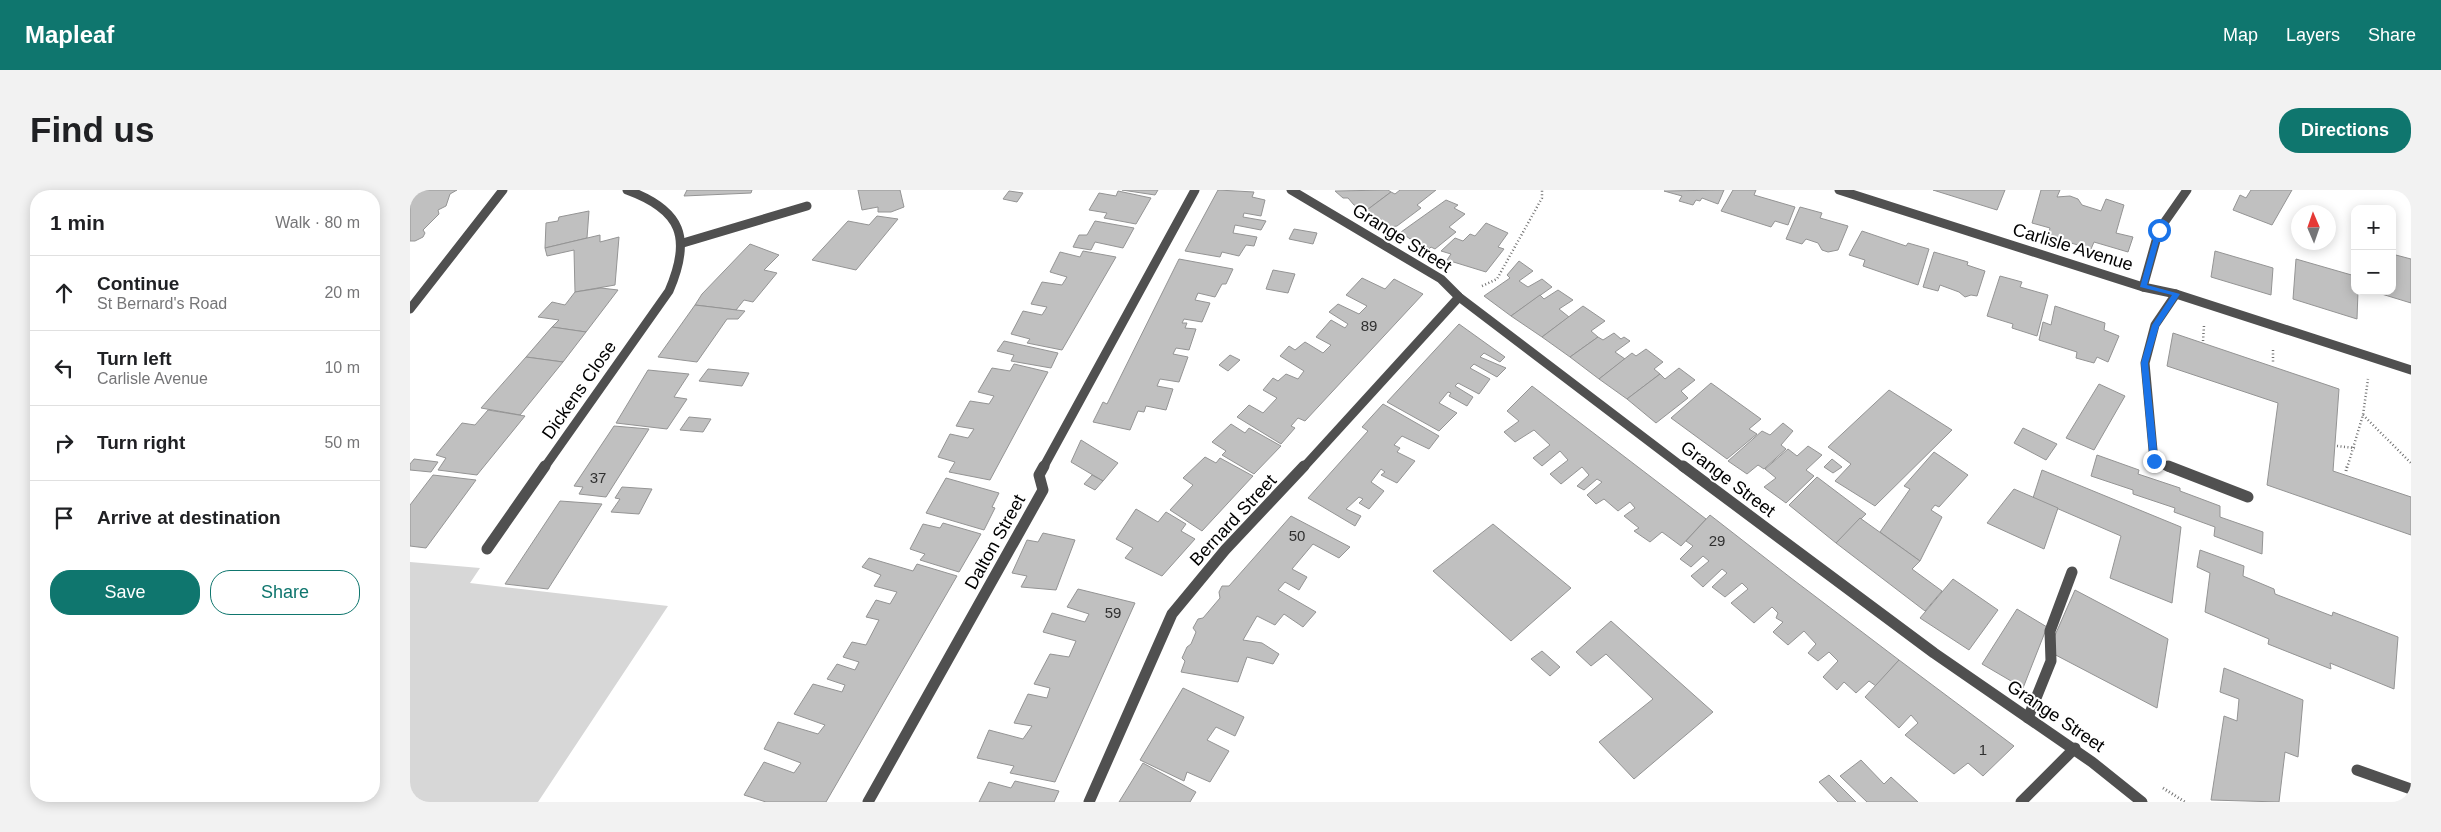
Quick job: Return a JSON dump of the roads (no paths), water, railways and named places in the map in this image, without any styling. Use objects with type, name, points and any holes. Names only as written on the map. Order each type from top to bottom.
[{"type":"street","points":[[410,309],[503,190]]},
{"type":"street","name":"Dickens Close","points":[[487,549],[669,290],[678,274],[683,244],[676,221],[656,201],[627,190]]},
{"type":"street","name":"Dalton Street","points":[[868,802],[1043,490],[1039,475],[1195,190]]},
{"type":"street","name":"Grange Street","points":[[1291,190],[1440,278],[1459,297],[1934,653],[2102,767],[2142,802]]},
{"type":"street","name":"Carlisle Avenue","points":[[1839,190],[2143,287],[2176,294],[2411,370]]},
{"type":"street","points":[[2143,287],[2159,230],[2187,190]]},
{"type":"street","points":[[683,244],[807,206]]},
{"type":"street","points":[[2176,294],[2156,325],[2144,363],[2154,461],[2248,497]]},
{"type":"street","name":"Bernard Street","points":[[1090,802],[1172,614],[1225,550],[1280,493],[1459,297]]},
{"type":"street","points":[[2028,718],[2051,661],[2050,631],[2072,572]]},
{"type":"street","points":[[2021,802],[2075,748]]},
{"type":"street","points":[[2358,770],[2411,789]]}]
